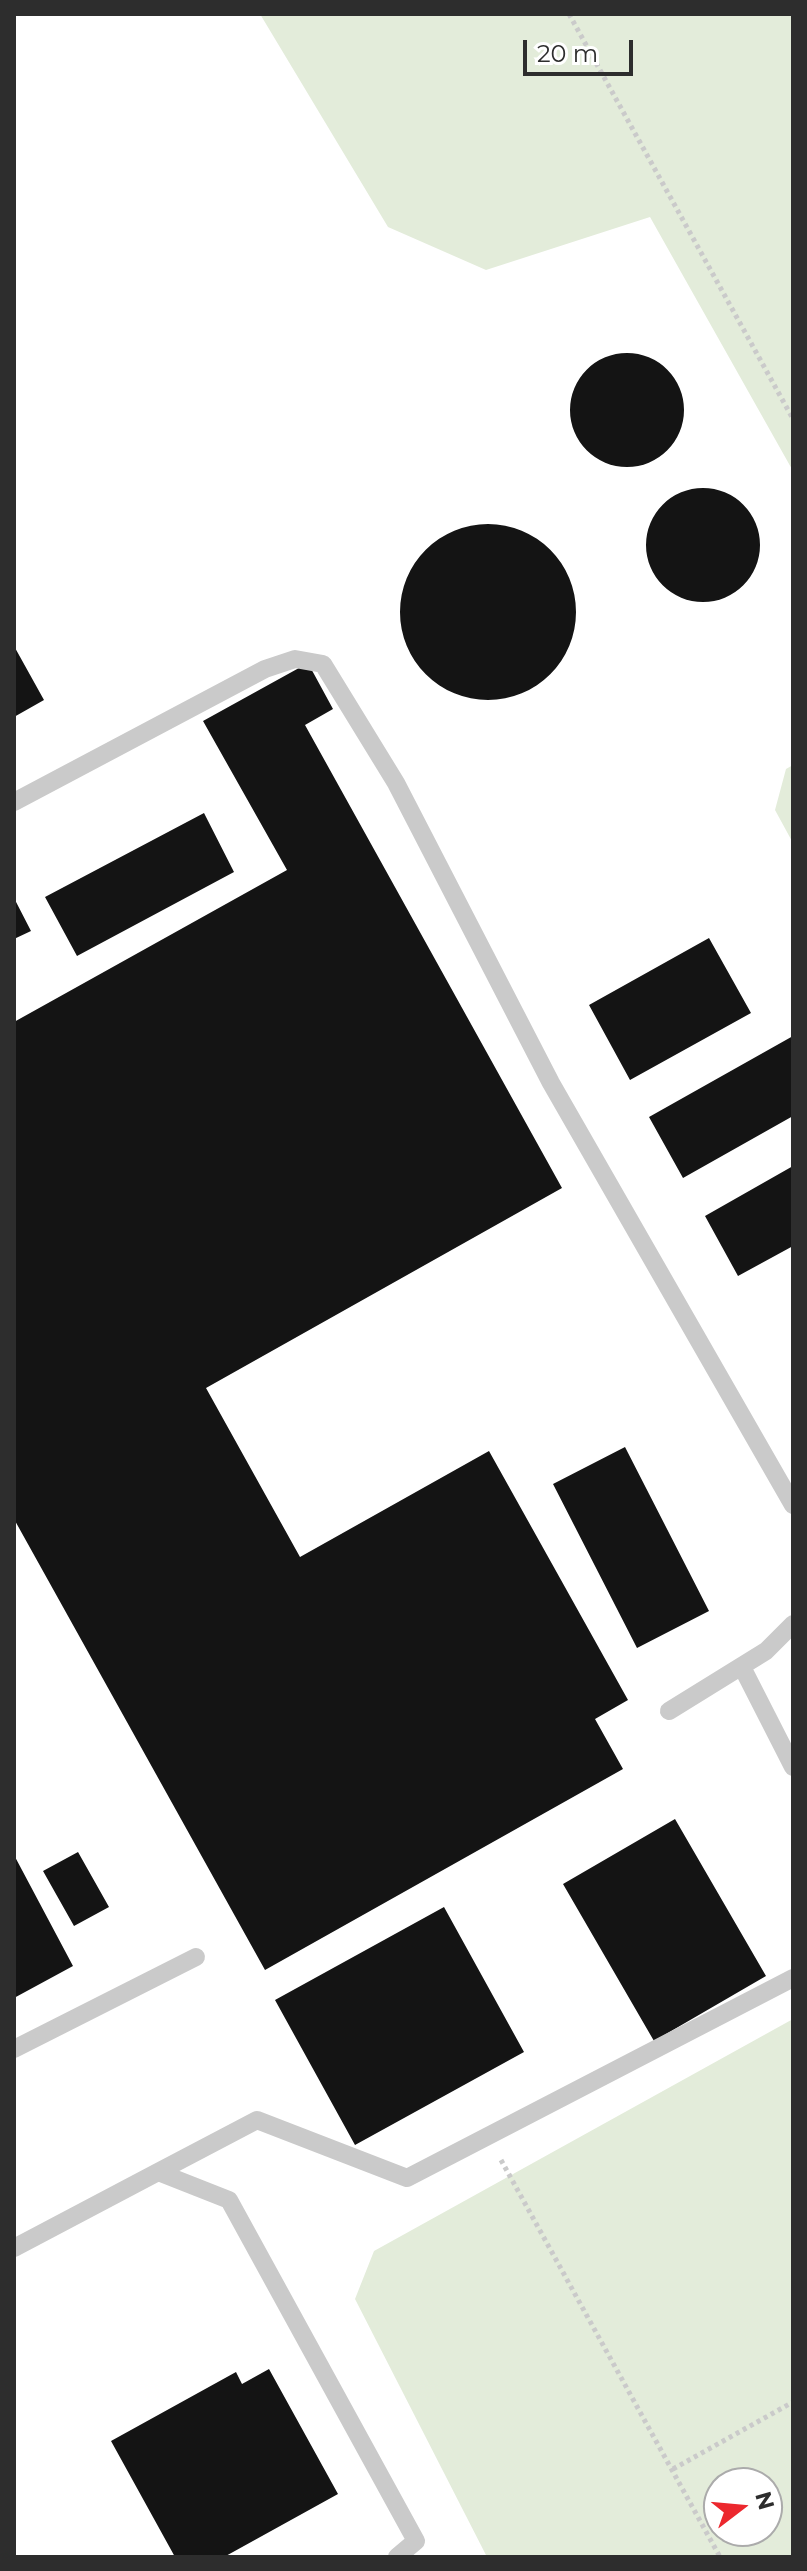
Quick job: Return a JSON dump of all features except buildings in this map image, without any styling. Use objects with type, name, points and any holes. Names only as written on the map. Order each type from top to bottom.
[{"type":"lane","points":[[14,802],[265,669],[295,659],[323,664],[396,783],[551,1083],[793,1505]]},
{"type":"lane","points":[[669,1711],[742,1667],[792,1628]]},
{"type":"lane","points":[[742,1667],[793,1767]]},
{"type":"lane","points":[[14,2049],[196,1957]]},
{"type":"lane","points":[[14,2248],[257,2120],[407,2178],[488,2139],[793,1978]]},
{"type":"lane","points":[[158,2172],[229,2200],[416,2541],[397,2557]]},
{"type":"path","points":[[569,14],[793,419]]},
{"type":"path","points":[[488,2139],[720,2557]]},
{"type":"path","points":[[673,2469],[793,2402]]},
{"type":"green space","points":[[260,14],[793,14],[793,471],[650,217],[486,270],[388,227]]},
{"type":"green space","points":[[793,765],[793,843],[775,810],[786,769]]},
{"type":"green space","points":[[793,2019],[793,2557],[487,2557],[355,2299],[374,2251]]}]
